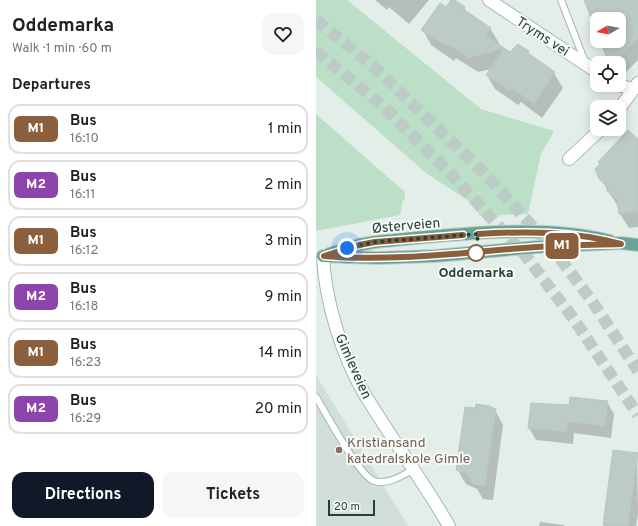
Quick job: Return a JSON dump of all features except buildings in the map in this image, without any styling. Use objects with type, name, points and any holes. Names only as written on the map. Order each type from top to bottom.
[{"type":"main road","name":"Østerveien","points":[[320,256],[375,242],[492,233],[567,234],[593,236],[621,244]]},
{"type":"main road","name":"Østerveien","points":[[320,256],[377,258],[428,256],[537,247],[621,244],[638,245]]},
{"type":"street","name":"Tryms vei","points":[[489,0],[590,68]]},
{"type":"street","points":[[626,86],[637,87]]},
{"type":"street","points":[[626,101],[637,87]]},
{"type":"street","points":[[569,159],[594,136]]},
{"type":"street","name":"Gimleveien","points":[[320,256],[335,324],[364,394],[414,469],[449,526]]},
{"type":"lane","points":[[561,0],[586,65]]},
{"type":"lane","points":[[316,397],[361,471],[373,481],[386,482],[401,477],[414,469]]},
{"type":"shaded area","name":"Kristiansand katedralskole Gimle","points":[[316,375],[408,526],[316,526]]},
{"type":"green space","points":[[316,0],[347,0],[481,109],[554,131],[541,154],[528,214],[480,216],[473,204],[426,173],[316,77]]},
{"type":"green space","points":[[316,114],[405,192],[405,199],[403,200],[400,215],[316,231]]},
{"type":"tunnel","points":[[316,20],[373,66],[484,173],[553,249],[592,301],[638,371]]},
{"type":"tunnel","points":[[316,51],[384,107],[450,173],[525,255],[573,318],[638,415]]},
{"type":"bus line","name":"M1","points":[[463,235],[375,242],[359,245],[324,256],[347,258],[435,256],[537,247],[621,244],[593,236],[560,233],[536,232],[478,234]]},
{"type":"place","name":"Oddemarka","points":[[476,253]]},
{"type":"place","name":"Kristiansand katedralskole Gimle","points":[[339,450]]},
{"type":"route","points":[[347,248],[375,242],[478,234],[476,253]]}]
